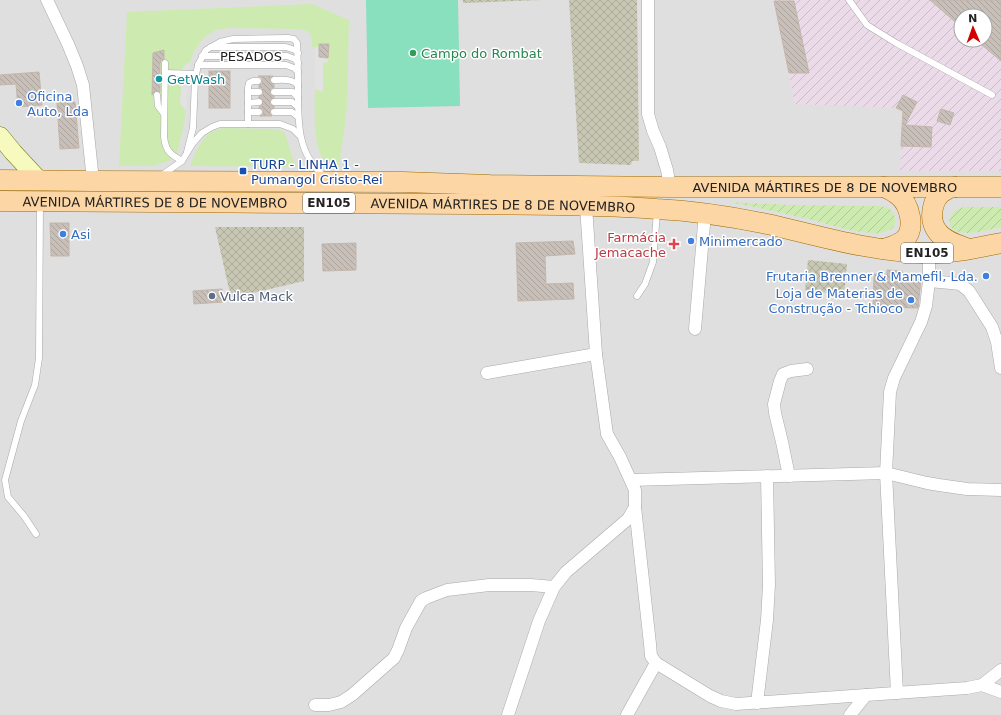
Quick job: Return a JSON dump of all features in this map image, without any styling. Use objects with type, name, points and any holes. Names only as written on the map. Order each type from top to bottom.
[{"type":"main road","points":[[0,136],[39,180]]},
{"type":"main road","name":"AVENIDA MÁRTIRES DE 8 DE NOVEMBRO","points":[[0,180],[670,186],[1001,187]]},
{"type":"main road","points":[[884,187],[898,195],[904,201],[909,210],[911,221],[910,230],[905,240],[895,246],[884,249]]},
{"type":"main road","points":[[955,187],[945,190],[937,197],[932,212],[933,221],[936,230],[942,236],[970,250]]},
{"type":"main road","name":"AVENIDA MÁRTIRES DE 8 DE NOVEMBRO","points":[[0,201],[415,203],[622,206],[705,213],[750,221],[861,246],[906,252],[929,253],[970,250],[1001,242]]},
{"type":"street","points":[[47,0],[68,44],[83,85],[93,181]]},
{"type":"street","points":[[648,0],[648,114],[660,147],[670,186]]},
{"type":"street","points":[[586,206],[596,354],[607,434],[620,457],[635,490],[635,507],[650,644],[652,656],[656,662],[721,702],[736,704],[967,688],[982,685],[1001,670]]},
{"type":"street","points":[[695,329],[705,213]]},
{"type":"street","points":[[897,693],[886,473],[890,392],[894,378],[926,306],[929,281],[929,253]]},
{"type":"street","points":[[929,281],[960,284],[969,291],[992,327],[997,342],[1001,368]]},
{"type":"street","points":[[487,373],[596,354]]},
{"type":"street","points":[[789,476],[774,404],[783,374],[791,371],[807,369]]},
{"type":"street","points":[[631,480],[886,473],[939,485],[967,489],[1001,490]]},
{"type":"street","points":[[757,703],[767,620],[767,476]]},
{"type":"street","points":[[508,715],[540,620],[554,587],[566,572],[628,519],[635,507]]},
{"type":"street","points":[[315,705],[329,705],[341,702],[352,695],[394,658],[406,628],[421,601],[426,598],[447,590],[489,585],[531,585],[554,587]]},
{"type":"street","points":[[627,715],[656,662]]},
{"type":"street","points":[[982,685],[1001,692]]},
{"type":"street","points":[[850,715],[866,695]]},
{"type":"lane","points":[[850,0],[867,25],[896,44],[992,95]]},
{"type":"lane","name":"PESADOS","points":[[187,152],[193,128],[194,80],[198,65],[206,50],[220,42],[233,39],[294,39],[297,43],[298,53],[300,136],[310,160],[317,170],[332,182]]},
{"type":"lane","name":"PESADOS","points":[[210,47],[286,47],[295,50],[298,53]]},
{"type":"lane","name":"PESADOS","points":[[202,56],[286,56],[295,59],[298,63]]},
{"type":"lane","points":[[165,63],[165,145],[171,154],[182,160]]},
{"type":"lane","name":"PESADOS","points":[[198,65],[286,65],[294,68],[298,72]]},
{"type":"lane","points":[[165,73],[196,74]]},
{"type":"lane","points":[[248,124],[248,89],[253,81],[259,96]]},
{"type":"lane","points":[[293,81],[296,82],[298,101],[292,112],[274,96],[293,81]]},
{"type":"lane","points":[[248,89],[259,96]]},
{"type":"lane","points":[[274,96],[293,92],[298,101]]},
{"type":"lane","points":[[157,95],[158,106],[164,114]]},
{"type":"lane","points":[[248,106],[259,96]]},
{"type":"lane","points":[[248,106],[259,96]]},
{"type":"lane","points":[[274,96],[292,102],[298,101]]},
{"type":"lane","points":[[148,182],[165,174],[182,160],[193,142],[202,133],[220,124],[280,124],[293,129],[300,136]]},
{"type":"lane","points":[[36,534],[24,516],[8,497],[5,480],[21,421],[35,386],[39,358],[40,202]]},
{"type":"lane","points":[[637,296],[645,284],[653,262],[657,209]]},
{"type":"shaded area","points":[[0,0],[1001,0],[1001,715],[0,715]]},
{"type":"shaded area","points":[[463,0],[542,0],[463,3]]},
{"type":"shaded area","points":[[569,0],[637,0],[639,161],[632,161],[631,165],[579,163]]},
{"type":"shaded area","points":[[773,0],[1001,0],[1001,171],[900,171],[902,125],[910,115],[896,108],[795,104]]},
{"type":"shaded area","points":[[315,47],[319,47],[319,57],[328,57],[328,62],[323,63],[323,92],[315,89]]},
{"type":"shaded area","points":[[190,62],[186,111],[180,103],[183,67]]},
{"type":"shaded area","points":[[215,227],[304,227],[304,281],[231,298]]},
{"type":"shaded area","points":[[808,260],[847,264],[844,295],[805,290]]},
{"type":"green space","name":"Campo do Rombat","points":[[366,0],[458,0],[460,106],[368,108]]},
{"type":"green space","points":[[312,4],[349,20],[347,106],[339,168],[327,164],[322,158],[315,129],[315,89],[323,92],[323,62],[328,62],[329,44],[319,44],[319,47],[312,47],[312,39],[309,32],[299,29],[229,28],[214,31],[204,38],[194,52],[190,62],[183,67],[180,103],[186,111],[177,153],[169,161],[152,166],[119,166],[127,12]]},
{"type":"green space","points":[[223,128],[280,130],[285,133],[297,167],[190,166],[201,142],[208,134]]},
{"type":"green space","points":[[729,202],[791,205],[881,206],[892,211],[895,216],[895,222],[894,226],[888,231],[876,233],[864,232]]},
{"type":"green space","points":[[964,207],[1001,207],[1001,227],[973,233],[956,231],[950,226],[949,223],[952,214]]},
{"type":"building","points":[[930,0],[1001,0],[1001,61],[986,48],[993,48],[993,8],[953,8],[953,20]]},
{"type":"building","points":[[774,1],[794,1],[809,73],[789,73]]},
{"type":"building","points":[[319,44],[329,44],[328,58],[319,57]]},
{"type":"building","points":[[164,50],[164,59],[161,60],[160,63],[160,92],[155,91],[152,95],[153,53]]},
{"type":"building","points":[[209,71],[230,71],[230,108],[209,108]]},
{"type":"building","points":[[39,72],[42,105],[18,107],[16,84],[0,85],[0,75]]},
{"type":"building","points":[[258,76],[273,76],[270,78],[270,83],[274,84],[274,88],[271,88],[270,92],[270,95],[274,96],[274,98],[270,99],[270,105],[274,106],[274,108],[270,109],[270,114],[272,116],[260,116],[263,115],[263,109],[259,107],[262,105],[263,101],[259,98],[259,96],[263,95],[263,92],[262,88],[259,88],[259,85],[262,84],[262,78]]},
{"type":"building","points":[[903,95],[917,102],[905,125],[932,127],[931,147],[901,146],[903,111],[896,108]]},
{"type":"building","points":[[75,102],[79,148],[60,149],[57,103]]},
{"type":"building","points":[[941,109],[954,113],[950,125],[937,121]]},
{"type":"building","points":[[50,223],[69,223],[69,256],[51,256]]},
{"type":"building","points":[[573,241],[575,254],[545,256],[546,284],[573,283],[574,299],[518,301],[516,243]]},
{"type":"building","points":[[356,243],[356,270],[323,271],[322,244]]},
{"type":"building","points":[[887,270],[902,271],[902,277],[921,277],[918,308],[873,307],[874,274],[887,274]]},
{"type":"building","points":[[222,289],[223,302],[194,304],[193,291]]},
{"type":"place","name":"Campo do Rombat","points":[[413,53]]},
{"type":"place","name":"GetWash","points":[[159,79]]},
{"type":"place","name":"Oficina Auto, Lda","points":[[19,103]]},
{"type":"place","name":"TURP - LINHA 1 - Pumangol Cristo-Rei","points":[[243,171]]},
{"type":"place","name":"Asi","points":[[63,234]]},
{"type":"place","name":"Minimercado","points":[[691,241]]},
{"type":"place","name":"Farmácia Jemacache","points":[[674,244]]},
{"type":"place","name":"Frutaria Brenner & Mamefil, Lda.","points":[[986,276]]},
{"type":"place","name":"Vulca Mack","points":[[212,296]]},
{"type":"place","name":"Loja de Materias de Construção - Tchioco","points":[[911,300]]}]
